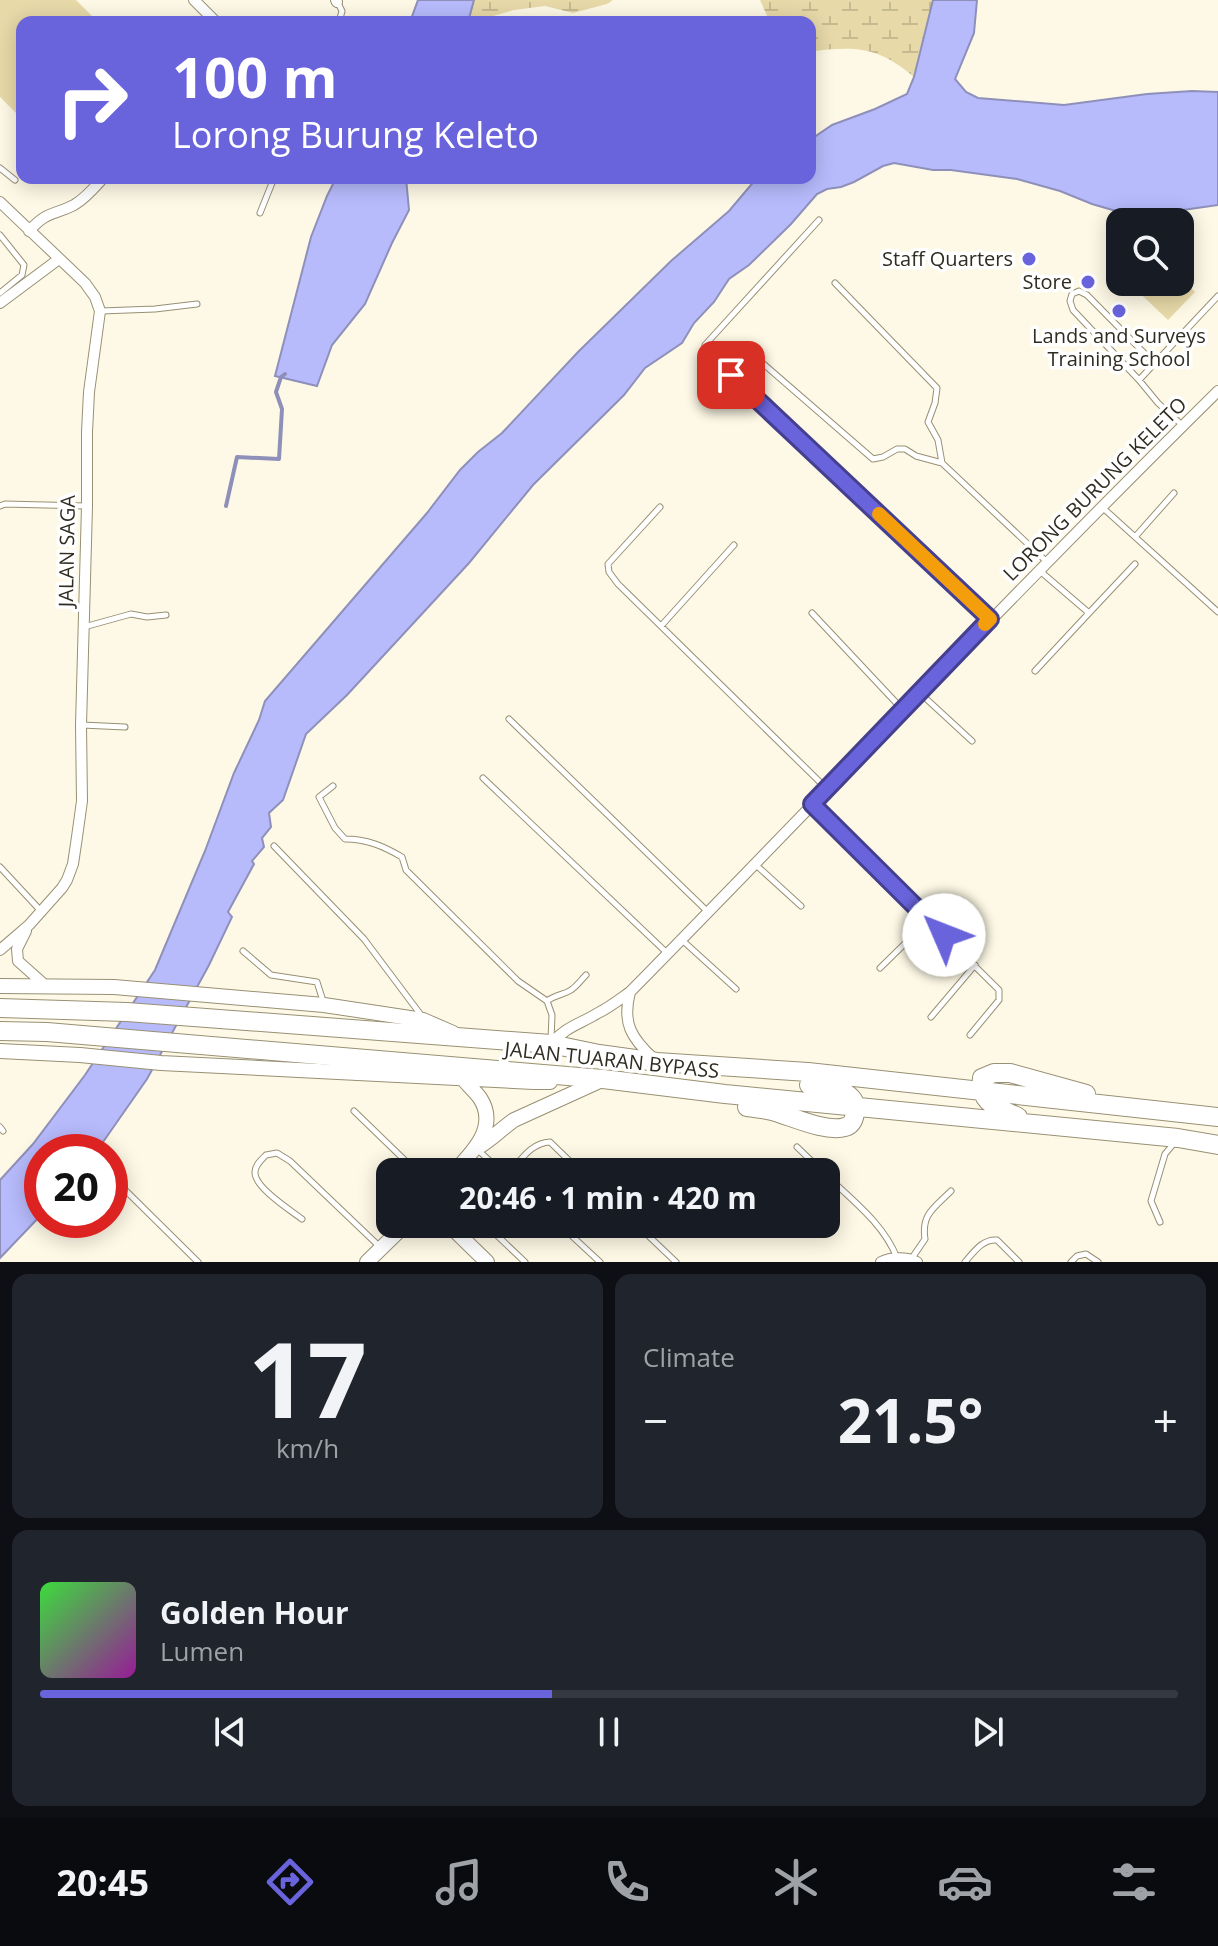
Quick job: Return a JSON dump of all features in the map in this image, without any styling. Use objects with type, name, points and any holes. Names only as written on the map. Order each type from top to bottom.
[{"type":"highway","name":"JALAN TUARAN BYPASS","points":[[0,1008],[127,1012],[551,1044],[657,1062],[808,1072],[1218,1117]]},
{"type":"highway","name":"JALAN TUARAN BYPASS","points":[[0,1031],[47,1032],[603,1079],[725,1094],[1178,1138],[1218,1145]]},
{"type":"highway","points":[[657,1062],[682,1071],[830,1087],[853,1098],[856,1106]]},
{"type":"highway","points":[[982,1091],[991,1105],[1016,1115],[1026,1123]]},
{"type":"street","points":[[194,0],[210,16]]},
{"type":"street","points":[[29,231],[43,217],[85,198],[98,184]]},
{"type":"street","points":[[0,202],[90,289],[100,311]]},
{"type":"street","points":[[0,303],[59,259]]},
{"type":"street","name":"JALAN SAGA","points":[[0,950],[29,925],[55,896],[67,880],[73,864],[82,801],[89,392],[100,311]]},
{"type":"street","name":"LORONG BURUNG KELETO","points":[[551,1044],[559,1034],[596,1015],[630,992],[990,619],[1218,391]]},
{"type":"street","name":"JALAN SAGA","points":[[29,925],[17,949],[18,961],[46,986]]},
{"type":"street","points":[[0,986],[140,989],[324,1005],[423,1020],[464,1038]]},
{"type":"street","points":[[630,992],[626,1020],[641,1047],[657,1062]]},
{"type":"street","points":[[0,1051],[463,1079],[534,1082],[603,1079]]},
{"type":"street","points":[[463,1079],[482,1100],[485,1110],[483,1137],[467,1158]]},
{"type":"street","points":[[477,1148],[493,1139],[514,1120],[603,1079]]},
{"type":"street","points":[[367,1262],[391,1238]]},
{"type":"street","points":[[462,1238],[487,1262]]},
{"type":"street","points":[[881,1262],[887,1259],[914,1261]]},
{"type":"lane","points":[[0,168],[15,180]]},
{"type":"lane","points":[[260,213],[272,184]]},
{"type":"lane","points":[[819,220],[705,345],[706,349],[990,619]]},
{"type":"lane","points":[[0,235],[24,265],[22,275],[0,293]]},
{"type":"lane","points":[[835,283],[937,388],[928,422],[938,440],[942,463]]},
{"type":"lane","points":[[1154,363],[1087,295],[1079,291],[1072,294],[1070,301],[1073,310],[1183,426]]},
{"type":"lane","points":[[1139,380],[1218,296]]},
{"type":"lane","points":[[100,311],[197,304]]},
{"type":"lane","points":[[760,361],[873,459],[905,449],[916,456],[942,463],[1089,613]]},
{"type":"lane","points":[[1135,537],[1174,493]]},
{"type":"lane","points":[[0,506],[87,506]]},
{"type":"lane","points":[[660,507],[608,564],[609,572],[827,789]]},
{"type":"lane","points":[[1102,507],[1218,612]]},
{"type":"lane","points":[[661,626],[734,545]]},
{"type":"lane","points":[[1035,671],[1135,564]]},
{"type":"lane","points":[[812,613],[903,711]]},
{"type":"lane","points":[[83,627],[131,614],[147,617],[166,615]]},
{"type":"lane","points":[[921,693],[972,741]]},
{"type":"lane","points":[[509,719],[708,913]]},
{"type":"lane","points":[[81,725],[125,727]]},
{"type":"lane","points":[[483,778],[667,954]]},
{"type":"lane","points":[[333,786],[319,797],[335,828],[345,839],[382,845],[402,857],[406,870],[518,981],[547,1001],[552,1015],[551,1044]]},
{"type":"lane","points":[[812,804],[999,990],[999,1000],[970,1035]]},
{"type":"lane","points":[[274,846],[364,939],[423,1020]]},
{"type":"lane","points":[[755,864],[801,906]]},
{"type":"lane","points":[[0,867],[41,911]]},
{"type":"lane","points":[[880,968],[928,921]]},
{"type":"lane","points":[[681,940],[736,989]]},
{"type":"lane","points":[[243,951],[271,975],[317,982],[324,1005]]},
{"type":"lane","points":[[931,1017],[975,965]]},
{"type":"lane","points":[[547,1001],[557,994],[568,992],[586,975]]},
{"type":"lane","points":[[354,1111],[403,1158]]},
{"type":"lane","points":[[1160,1222],[1151,1201],[1165,1154],[1178,1138]]},
{"type":"lane","points":[[522,1158],[532,1147],[542,1142],[550,1142],[567,1158]]},
{"type":"lane","points":[[797,1147],[809,1158]]},
{"type":"lane","points":[[477,1148],[487,1158]]},
{"type":"lane","points":[[302,1219],[258,1184],[255,1167],[266,1155],[277,1153],[290,1161],[381,1248]]},
{"type":"lane","points":[[840,1188],[877,1225],[891,1243],[897,1259]]},
{"type":"lane","points":[[914,1261],[925,1239],[923,1226],[928,1213],[951,1191]]},
{"type":"lane","points":[[128,1193],[198,1262]]},
{"type":"lane","points":[[500,1238],[525,1262]]},
{"type":"lane","points":[[574,1238],[600,1262]]},
{"type":"lane","points":[[651,1238],[676,1262]]},
{"type":"lane","points":[[965,1262],[989,1239],[997,1240],[1019,1262]]},
{"type":"lane","points":[[1071,1262],[1077,1256],[1086,1254],[1098,1262]]},
{"type":"green space","points":[[0,0],[76,0],[92,16],[16,16],[16,113],[0,97]]},
{"type":"green space","points":[[474,0],[613,0],[573,13],[545,6],[493,16],[470,16]]},
{"type":"green space","points":[[760,0],[933,0],[914,77],[890,60],[868,51],[816,51],[816,16],[767,16]]},
{"type":"green space","points":[[1143,296],[1191,296],[1168,320]]},
{"type":"water","points":[[418,0],[474,0],[470,16],[412,16]]},
{"type":"water","points":[[933,0],[977,0],[974,33],[955,79],[966,92],[978,98],[1064,105],[1147,94],[1218,92],[1218,205],[1194,208],[1106,208],[1017,179],[894,163],[854,182],[817,194],[749,265],[729,279],[682,343],[645,368],[624,395],[533,485],[469,563],[347,695],[306,734],[283,800],[269,813],[271,827],[262,838],[264,847],[252,861],[254,864],[228,912],[232,917],[209,965],[147,1079],[109,1134],[41,1134],[85,1075],[155,970],[265,701],[427,513],[460,470],[502,433],[578,352],[671,261],[729,211],[752,184],[816,184],[816,136],[832,125],[907,94]]},
{"type":"water","points":[[333,184],[407,184],[409,210],[365,304],[332,345],[317,386],[275,376],[311,237]]},
{"type":"water","points":[[24,1154],[24,1233],[0,1258],[0,1180]]},
{"type":"waterway","points":[[226,506],[237,457],[279,459],[282,409],[276,392],[285,374]]},
{"type":"slow traffic","points":[[879,514],[990,619],[985,624]]},
{"type":"place","name":"Staff Quarters","points":[[1029,259]]},
{"type":"place","name":"Store","points":[[1088,282]]},
{"type":"place","name":"Lands and Surveys Training School","points":[[1119,311]]},
{"type":"route","points":[[731,375],[990,619],[812,804],[944,935]]}]
